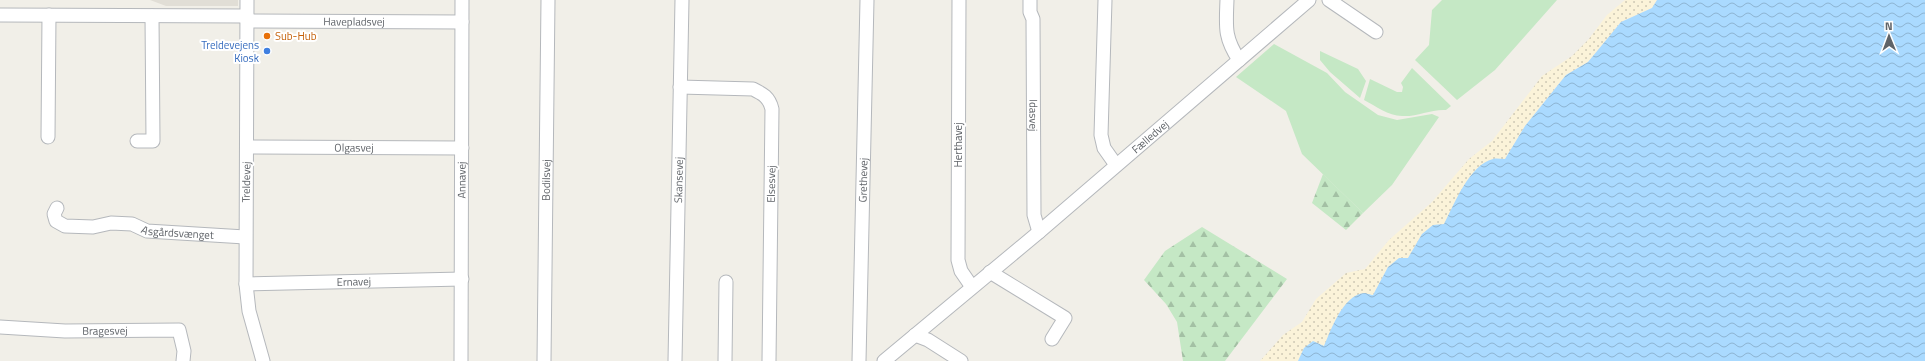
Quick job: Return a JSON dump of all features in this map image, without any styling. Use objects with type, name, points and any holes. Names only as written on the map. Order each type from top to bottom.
[{"type":"street","name":"Treldevej","points":[[247,0],[246,284],[251,317],[263,361]]},
{"type":"street","name":"Annavej","points":[[461,361],[462,0]]},
{"type":"street","name":"Bodilsvej","points":[[544,361],[548,0]]},
{"type":"street","name":"Skansevej","points":[[675,361],[682,0]]},
{"type":"street","name":"Grethevej","points":[[859,361],[866,0]]},
{"type":"street","name":"Herthavej","points":[[959,0],[958,260],[961,270],[972,287]]},
{"type":"street","name":"Idasvej","points":[[1030,0],[1030,12],[1033,19],[1034,215],[1039,232]]},
{"type":"street","points":[[1105,0],[1101,135],[1104,148],[1116,165]]},
{"type":"street","points":[[1227,0],[1226,34],[1229,46],[1239,60]]},
{"type":"street","name":"Fælledvej","points":[[884,361],[1039,232],[1308,0]]},
{"type":"street","points":[[1329,0],[1376,32]]},
{"type":"street","name":"Havepladsvej","points":[[0,15],[152,16],[462,22]]},
{"type":"street","points":[[48,137],[49,15]]},
{"type":"street","points":[[137,141],[152,141],[152,16]]},
{"type":"street","name":"Elsesvej","points":[[680,87],[753,89],[763,94],[770,100],[772,109],[769,361]]},
{"type":"street","name":"Olgasvej","points":[[247,147],[462,148]]},
{"type":"street","name":"Asgårdsvænget","points":[[57,208],[54,214],[56,220],[65,226],[94,227],[111,223],[132,224],[147,231],[245,237]]},
{"type":"street","points":[[990,272],[1066,318],[1052,339]]},
{"type":"street","name":"Ernavej","points":[[246,284],[462,279]]},
{"type":"street","points":[[725,361],[726,282]]},
{"type":"street","name":"Bragesvej","points":[[0,327],[65,331],[178,330],[184,351],[183,361]]},
{"type":"street","points":[[915,335],[928,340],[961,361]]},
{"type":"shaded area","points":[[150,0],[238,0],[238,6],[166,6]]},
{"type":"green space","points":[[1442,0],[1557,0],[1495,70],[1457,100],[1415,60],[1429,45],[1432,10]]},
{"type":"green space","points":[[1274,44],[1327,73],[1345,92],[1378,115],[1397,120],[1432,114],[1439,117],[1392,185],[1363,213],[1302,154],[1286,111],[1236,77]]},
{"type":"green space","points":[[1320,51],[1358,69],[1366,81],[1360,98],[1330,72],[1320,60]]},
{"type":"green space","points":[[1412,68],[1451,106],[1446,110],[1408,116],[1397,116],[1387,113],[1364,100],[1370,79],[1397,92],[1402,92],[1403,87],[1401,83]]},
{"type":"green space","points":[[1323,174],[1363,213],[1346,230],[1312,203]]},
{"type":"green space","points":[[1202,227],[1287,279],[1225,361],[1183,361],[1177,322],[1166,304],[1144,280],[1165,251]]},
{"type":"sand","points":[[1625,0],[1657,0],[1652,8],[1621,22],[1588,62],[1566,75],[1525,126],[1505,159],[1493,159],[1464,185],[1444,225],[1433,225],[1422,234],[1408,258],[1388,267],[1373,295],[1340,311],[1324,346],[1304,348],[1298,361],[1260,361],[1283,335],[1302,322],[1316,299],[1346,273],[1365,269],[1389,240],[1432,202],[1469,159],[1492,141],[1542,76],[1572,56],[1588,40],[1607,15]]},
{"type":"water","points":[[1657,0],[1925,0],[1925,361],[1298,361],[1304,348],[1313,341],[1324,346],[1339,314],[1350,300],[1357,295],[1364,293],[1373,295],[1388,267],[1399,258],[1408,258],[1422,234],[1433,225],[1444,224],[1463,187],[1477,169],[1484,163],[1493,159],[1505,159],[1525,126],[1566,75],[1588,62],[1621,22],[1652,8]]},
{"type":"place","name":"Sub-Hub","points":[[267,36]]},
{"type":"place","name":"Treldevejens Kiosk","points":[[267,51]]}]
